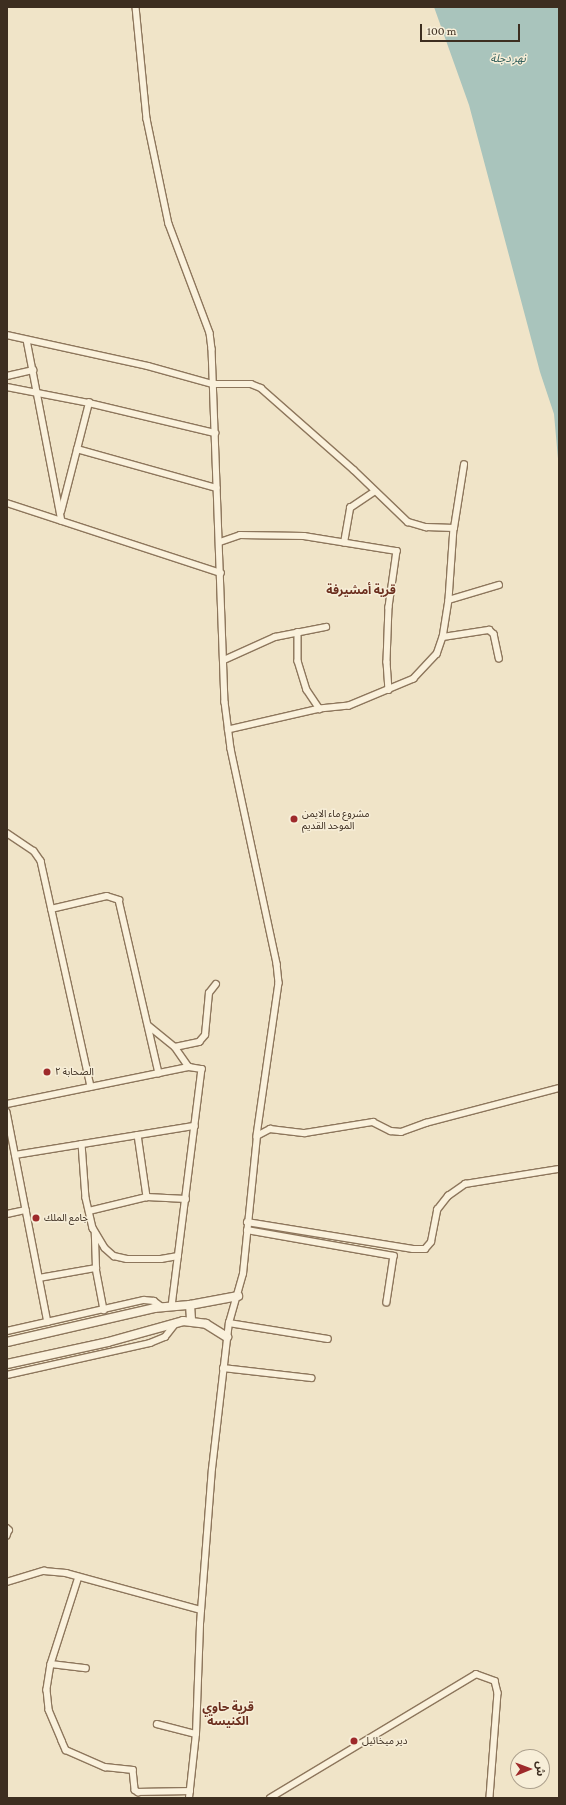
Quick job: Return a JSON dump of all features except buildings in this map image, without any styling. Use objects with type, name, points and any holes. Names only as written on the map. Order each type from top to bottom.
[{"type":"main road","points":[[7,1342],[162,1307],[190,1305],[238,1296]]},
{"type":"main road","points":[[190,1305],[191,1321]]},
{"type":"main road","points":[[7,1364],[108,1342],[176,1323],[191,1321],[214,1327],[227,1337]]},
{"type":"street","points":[[136,7],[147,119],[169,224],[210,333],[228,730],[277,964],[279,983],[257,1136],[247,1222],[243,1274],[238,1296],[229,1323],[223,1368],[201,1610],[196,1734],[189,1798]]},
{"type":"street","points":[[7,335],[148,366],[213,384],[252,384],[261,388],[354,470],[374,492],[412,524],[454,528]]},
{"type":"street","points":[[27,340],[61,518]]},
{"type":"street","points":[[7,376],[33,370]]},
{"type":"street","points":[[7,387],[90,402],[215,433]]},
{"type":"street","points":[[61,518],[77,449],[90,402]]},
{"type":"street","points":[[77,449],[217,488]]},
{"type":"street","points":[[228,730],[320,709],[348,706],[414,679],[437,654],[443,637],[449,600],[454,528],[464,465]]},
{"type":"street","points":[[344,543],[350,508],[374,492]]},
{"type":"street","points":[[7,503],[61,518],[221,573]]},
{"type":"street","points":[[220,542],[240,535],[304,536],[397,551],[389,607],[387,662],[389,690]]},
{"type":"street","points":[[449,600],[499,585]]},
{"type":"street","points":[[224,660],[275,637],[326,627]]},
{"type":"street","points":[[443,637],[489,630],[494,634],[499,658]]},
{"type":"street","points":[[298,632],[298,661],[307,690],[320,709]]},
{"type":"street","points":[[7,833],[39,857],[91,1087]]},
{"type":"street","points":[[51,909],[107,896],[119,900],[159,1073]]},
{"type":"street","points":[[176,1047],[194,1044],[205,1035],[209,993],[216,984]]},
{"type":"street","points":[[149,1026],[176,1047],[189,1067]]},
{"type":"street","points":[[7,1104],[189,1067],[200,1068],[202,1071],[172,1306]]},
{"type":"street","points":[[257,1136],[270,1129],[305,1133],[373,1122],[391,1131],[405,1132],[426,1123],[559,1088]]},
{"type":"street","points":[[7,1112],[48,1322]]},
{"type":"street","points":[[15,1155],[195,1126]]},
{"type":"street","points":[[138,1135],[148,1197]]},
{"type":"street","points":[[82,1144],[83,1178],[95,1233],[96,1268],[104,1310]]},
{"type":"street","points":[[247,1222],[413,1249],[425,1249],[431,1242],[437,1210],[448,1196],[465,1184],[510,1179],[559,1169]]},
{"type":"street","points":[[89,1211],[148,1197],[186,1199]]},
{"type":"street","points":[[7,1214],[26,1210]]},
{"type":"street","points":[[247,1230],[394,1256],[387,1302]]},
{"type":"street","points":[[95,1233],[114,1256],[142,1260],[178,1256]]},
{"type":"street","points":[[39,1278],[96,1268]]},
{"type":"street","points":[[7,1331],[148,1299],[158,1302],[162,1307]]},
{"type":"street","points":[[7,1375],[154,1341],[170,1333],[176,1323]]},
{"type":"street","points":[[229,1323],[328,1339]]},
{"type":"street","points":[[223,1368],[311,1378]]},
{"type":"street","points":[[7,1528],[9,1530],[7,1536]]},
{"type":"street","points":[[7,1582],[44,1571],[79,1577],[201,1610]]},
{"type":"street","points":[[79,1577],[51,1664],[47,1690],[49,1710],[66,1750],[105,1767],[133,1770],[135,1790],[138,1792],[190,1791]]},
{"type":"street","points":[[51,1664],[86,1668]]},
{"type":"street","points":[[270,1798],[476,1674],[495,1681],[498,1693],[490,1798]]},
{"type":"street","points":[[157,1724],[196,1734]]},
{"type":"water","name":"نهر دجلة","points":[[434,7],[559,7],[559,470],[554,414],[540,372],[469,105]]},
{"type":"place","name":"مشروع ماء الايمن الموحد القديم","points":[[294,819]]},
{"type":"place","name":"الصحابة ٢","points":[[47,1072]]},
{"type":"place","name":"جامع الملك","points":[[36,1218]]},
{"type":"place","name":"دير ميخائيل","points":[[354,1741]]},
{"type":"district","name":"قرية أمشيرفة","points":[[361,591]]},
{"type":"district","name":"قرية حاوي الكنيسة","points":[[228,1715]]}]
